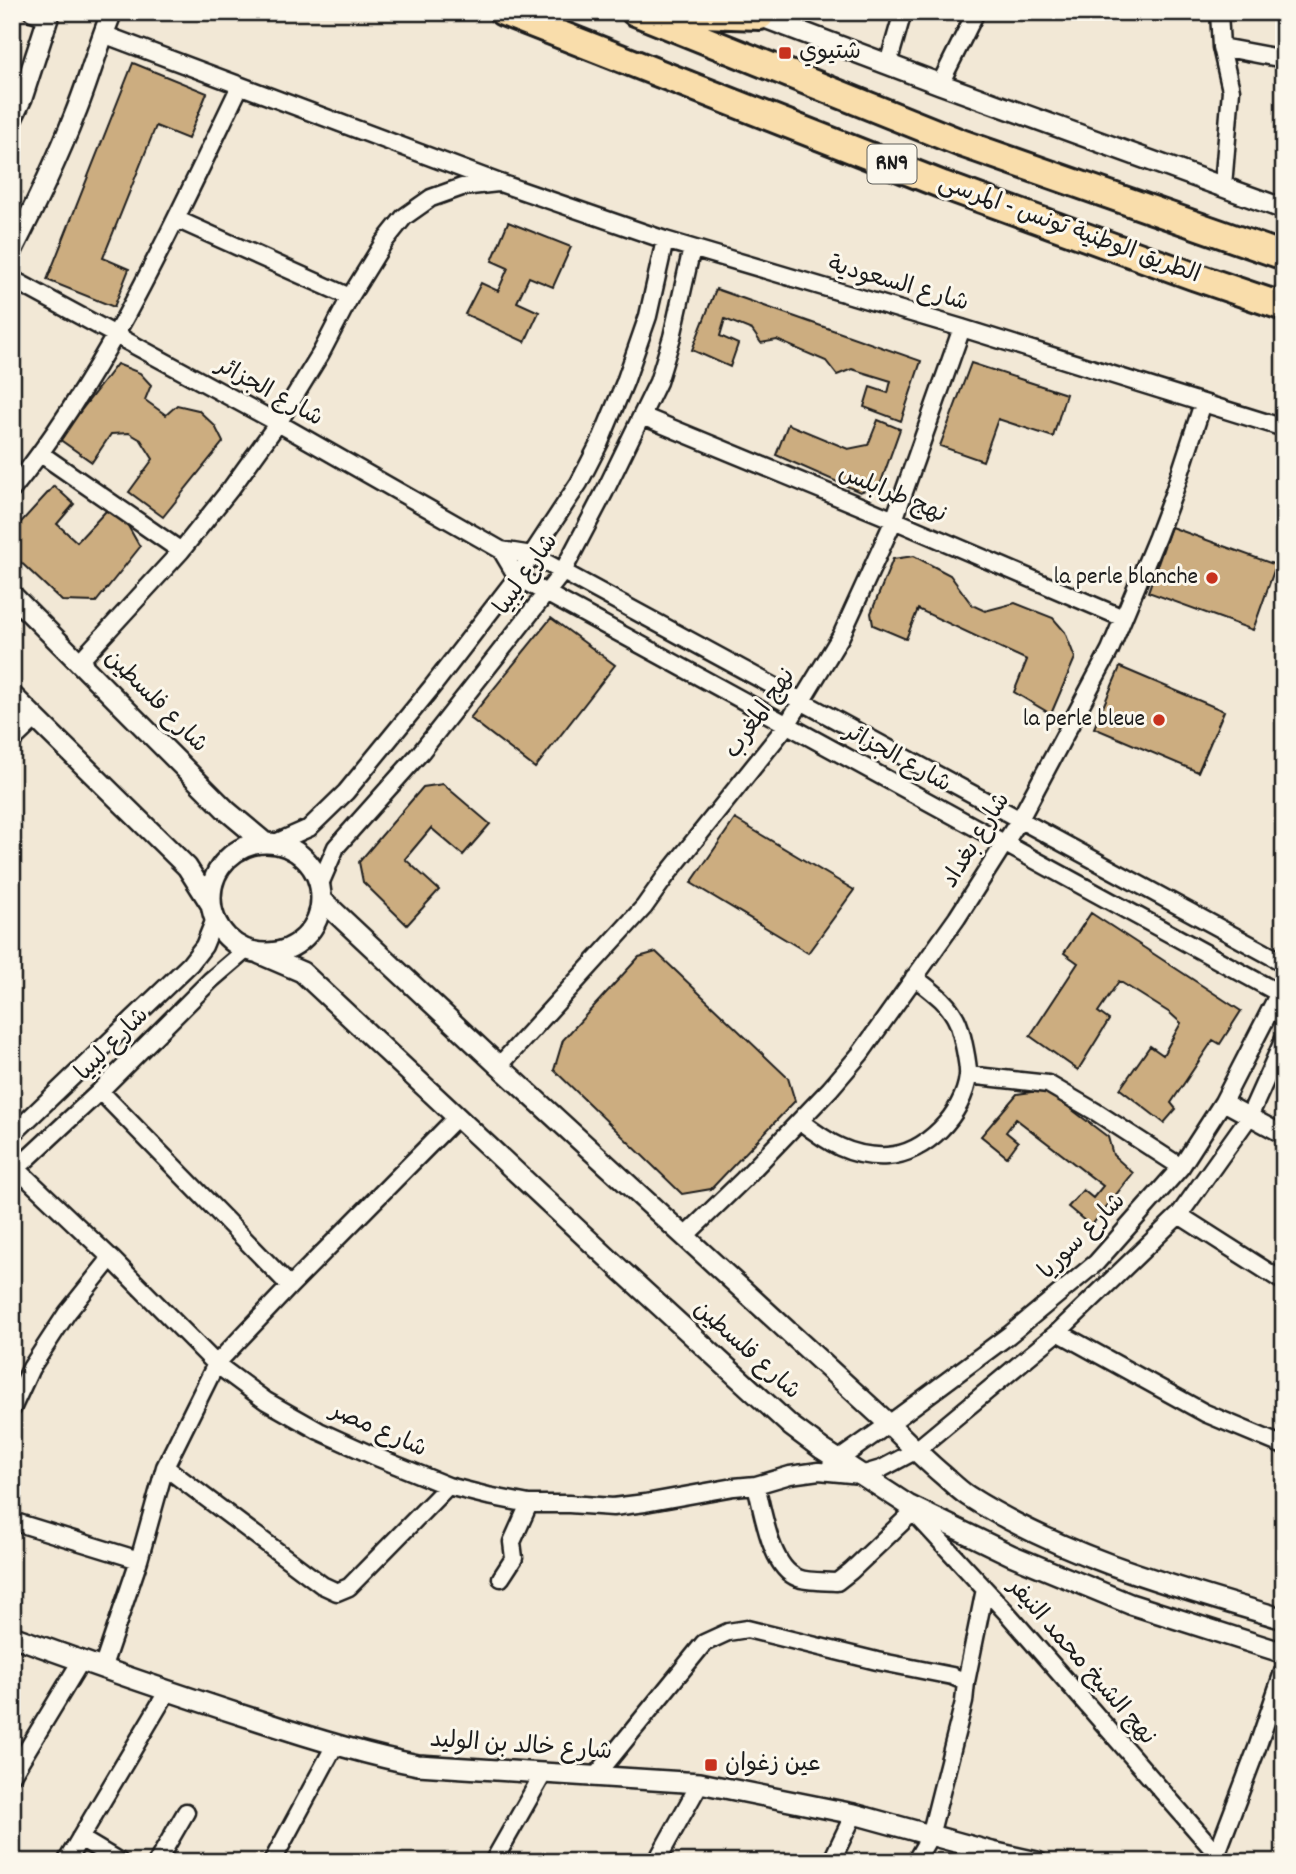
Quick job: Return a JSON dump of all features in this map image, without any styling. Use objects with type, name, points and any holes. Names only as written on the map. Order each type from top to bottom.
[{"type":"highway","name":"الطريق الوطنية تونس - المرسى","points":[[503,12],[943,185],[1284,307]]},
{"type":"highway","name":"الطريق الوطنية تونس - المرسى","points":[[635,12],[961,143],[1284,256]]},
{"type":"highway","points":[[694,12],[757,14]]},
{"type":"street","points":[[12,251],[71,125],[112,12]]},
{"type":"street","points":[[888,64],[903,12]]},
{"type":"street","points":[[940,84],[976,12]]},
{"type":"street","points":[[1219,12],[1221,47],[1231,90],[1223,186]]},
{"type":"street","points":[[12,119],[22,97],[43,14]]},
{"type":"street","points":[[757,14],[940,84],[1284,209]]},
{"type":"street","name":"شارع السعودية","points":[[103,34],[500,183],[665,240],[962,328],[1284,428]]},
{"type":"street","points":[[1221,47],[1284,59]]},
{"type":"street","points":[[12,490],[41,454],[115,336],[176,219],[240,86]]},
{"type":"street","points":[[80,661],[181,551],[232,487],[278,423],[321,353],[350,297],[384,242],[404,217],[431,198],[462,187],[500,183]]},
{"type":"street","points":[[176,219],[350,297]]},
{"type":"street","name":"شارع ليبيا","points":[[269,843],[309,828],[346,792],[432,687],[532,555],[579,483],[600,442],[648,316],[665,240]]},
{"type":"street","name":"شارع ليبيا","points":[[320,892],[336,846],[421,752],[562,573],[658,382],[672,337],[692,248]]},
{"type":"street","name":"شارع الجزائر","points":[[12,279],[278,423],[501,550],[532,555],[1284,963]]},
{"type":"street","name":"نهج المغرب","points":[[499,1066],[644,907],[787,724],[841,636],[894,520],[962,328]]},
{"type":"street","name":"شارع بغداد","points":[[684,1237],[800,1121],[860,1054],[957,918],[1020,819],[1110,650],[1157,537],[1203,403]]},
{"type":"street","name":"نهج طرابلس","points":[[642,416],[1123,618]]},
{"type":"street","points":[[41,454],[181,551]]},
{"type":"street","name":"شارع الجزائر","points":[[501,550],[517,577],[1004,843],[1282,990]]},
{"type":"street","name":"شارع فلسطين","points":[[12,595],[227,811],[269,843]]},
{"type":"street","points":[[12,695],[187,867],[213,911],[221,932],[232,943],[253,952],[279,952],[296,945],[309,933],[318,917],[320,892],[313,869],[303,857],[290,848],[269,843],[249,845],[235,851],[224,861],[213,881],[213,911]]},
{"type":"street","points":[[12,741],[35,719]]},
{"type":"street","name":"شارع فلسطين","points":[[320,892],[499,1066],[889,1424],[915,1451],[965,1494],[1006,1518],[1101,1562],[1284,1619]]},
{"type":"street","name":"شارع ليبيا","points":[[12,1135],[190,964],[204,946],[213,911]]},
{"type":"street","name":"شارع ليبيا","points":[[14,1168],[100,1091],[211,980],[253,952]]},
{"type":"street","name":"شارع فلسطين","points":[[253,952],[302,972],[791,1426],[910,1509],[1011,1555],[1130,1604],[1284,1653]]},
{"type":"street","points":[[800,1121],[827,1142],[859,1154],[887,1156],[907,1152],[930,1140],[948,1121],[961,1099],[968,1075],[958,1022],[942,999],[915,977]]},
{"type":"street","name":"شارع سوريا","points":[[840,1460],[1009,1335],[1096,1262],[1181,1167],[1223,1102],[1282,990]]},
{"type":"street","name":"شارع سوريا","points":[[861,1475],[881,1469],[915,1451],[1058,1332],[1179,1215],[1249,1117],[1284,1039]]},
{"type":"street","points":[[968,1075],[1048,1084],[1181,1167]]},
{"type":"street","points":[[100,1091],[289,1286]]},
{"type":"street","points":[[1223,1102],[1284,1135]]},
{"type":"street","points":[[102,1669],[139,1560],[165,1467],[216,1364],[289,1286],[457,1117]]},
{"type":"street","name":"شارع مصر","points":[[14,1168],[111,1258],[216,1364],[266,1401],[320,1431],[448,1486],[529,1504],[613,1507],[756,1485],[790,1475],[819,1471],[861,1475]]},
{"type":"street","points":[[1179,1215],[1284,1282]]},
{"type":"street","points":[[12,1409],[38,1357],[67,1313],[111,1258]]},
{"type":"street","points":[[1058,1332],[1205,1413],[1284,1446]]},
{"type":"street","points":[[1009,1335],[1027,1358]]},
{"type":"street","name":"شارع مصر","points":[[819,1471],[840,1460]]},
{"type":"street","points":[[165,1467],[322,1585],[337,1592],[349,1587],[448,1486]]},
{"type":"street","points":[[756,1485],[775,1553],[784,1569],[798,1578],[836,1582],[910,1509]]},
{"type":"street","points":[[501,1578],[514,1558],[512,1542],[529,1504]]},
{"type":"street","name":"نهج الشيخ محمد النيفر","points":[[910,1509],[985,1589],[1215,1858]]},
{"type":"street","points":[[12,1521],[139,1560]]},
{"type":"street","points":[[915,1862],[930,1836],[964,1702],[985,1589]]},
{"type":"street","points":[[595,1777],[704,1643],[728,1632],[747,1629],[758,1631],[877,1661],[952,1676],[966,1682]]},
{"type":"street","name":"شارع خالد بن الوليد","points":[[12,1636],[167,1692],[388,1760],[418,1765],[700,1783],[854,1814],[992,1853],[1037,1862]]},
{"type":"street","points":[[12,1775],[81,1661]]},
{"type":"street","points":[[1215,1858],[1284,1669]]},
{"type":"street","points":[[66,1862],[167,1692]]},
{"type":"street","points":[[272,1862],[335,1745]]},
{"type":"street","points":[[493,1862],[544,1774]]},
{"type":"street","points":[[656,1862],[700,1783]]},
{"type":"street","points":[[157,1862],[186,1812]]},
{"type":"street","points":[[831,1862],[854,1814]]},
{"type":"street","points":[[80,1838],[120,1862]]},
{"type":"building","points":[[133,63],[207,93],[188,139],[156,126],[103,258],[129,269],[114,307],[47,280]]},
{"type":"building","points":[[508,222],[571,247],[553,287],[529,277],[517,302],[539,312],[525,342],[465,314],[481,283],[498,291],[508,268],[492,261]]},
{"type":"building","points":[[716,289],[921,361],[901,421],[864,407],[870,387],[888,393],[891,381],[852,369],[837,375],[826,361],[777,340],[761,343],[752,330],[725,319],[720,336],[738,344],[730,367],[692,350]]},
{"type":"building","points":[[971,363],[1066,394],[1053,437],[998,419],[983,461],[940,446]]},
{"type":"building","points":[[117,364],[140,373],[151,385],[145,400],[166,415],[177,405],[198,410],[215,426],[223,442],[163,517],[129,492],[153,459],[141,440],[129,433],[111,434],[92,462],[59,439]]},
{"type":"building","points":[[878,420],[900,429],[880,485],[860,492],[776,455],[788,424],[848,449],[868,445]]},
{"type":"building","points":[[54,486],[74,504],[57,524],[77,542],[106,511],[123,517],[140,547],[96,602],[62,601],[12,554],[12,532]]},
{"type":"building","name":"la perle blanche","points":[[1171,527],[1276,565],[1253,630],[1148,592]]},
{"type":"building","points":[[914,556],[950,575],[972,605],[985,611],[1015,603],[1053,618],[1065,632],[1075,658],[1051,714],[1014,692],[1027,660],[918,609],[906,639],[873,625],[871,613],[893,559]]},
{"type":"building","points":[[551,618],[615,665],[535,768],[470,718]]},
{"type":"building","name":"la perle bleue","points":[[1120,667],[1224,711],[1198,772],[1094,728]]},
{"type":"building","points":[[443,784],[490,824],[463,855],[431,828],[405,859],[439,890],[407,925],[363,882],[359,862],[423,787]]},
{"type":"building","points":[[735,819],[854,890],[808,953],[691,883]]},
{"type":"building","points":[[1091,913],[1241,1011],[1220,1044],[1213,1040],[1171,1103],[1176,1109],[1164,1123],[1120,1089],[1150,1046],[1163,1055],[1181,1023],[1170,1013],[1119,981],[1098,1012],[1109,1020],[1078,1070],[1030,1036],[1078,963],[1064,953]]},
{"type":"building","points":[[656,952],[788,1078],[795,1101],[711,1189],[682,1194],[554,1070],[563,1040],[639,957]]},
{"type":"building","points":[[1046,1090],[1108,1137],[1113,1155],[1133,1173],[1091,1226],[1068,1207],[1083,1190],[1093,1198],[1103,1186],[1016,1119],[1006,1132],[1018,1142],[1007,1157],[981,1136],[1017,1094]]},
{"type":"place","name":"شتيوي","points":[[785,53]]},
{"type":"place","name":"la perle blanche","points":[[1212,578]]},
{"type":"place","name":"la perle bleue","points":[[1159,720]]},
{"type":"place","name":"عين زغوان","points":[[711,1765]]}]
